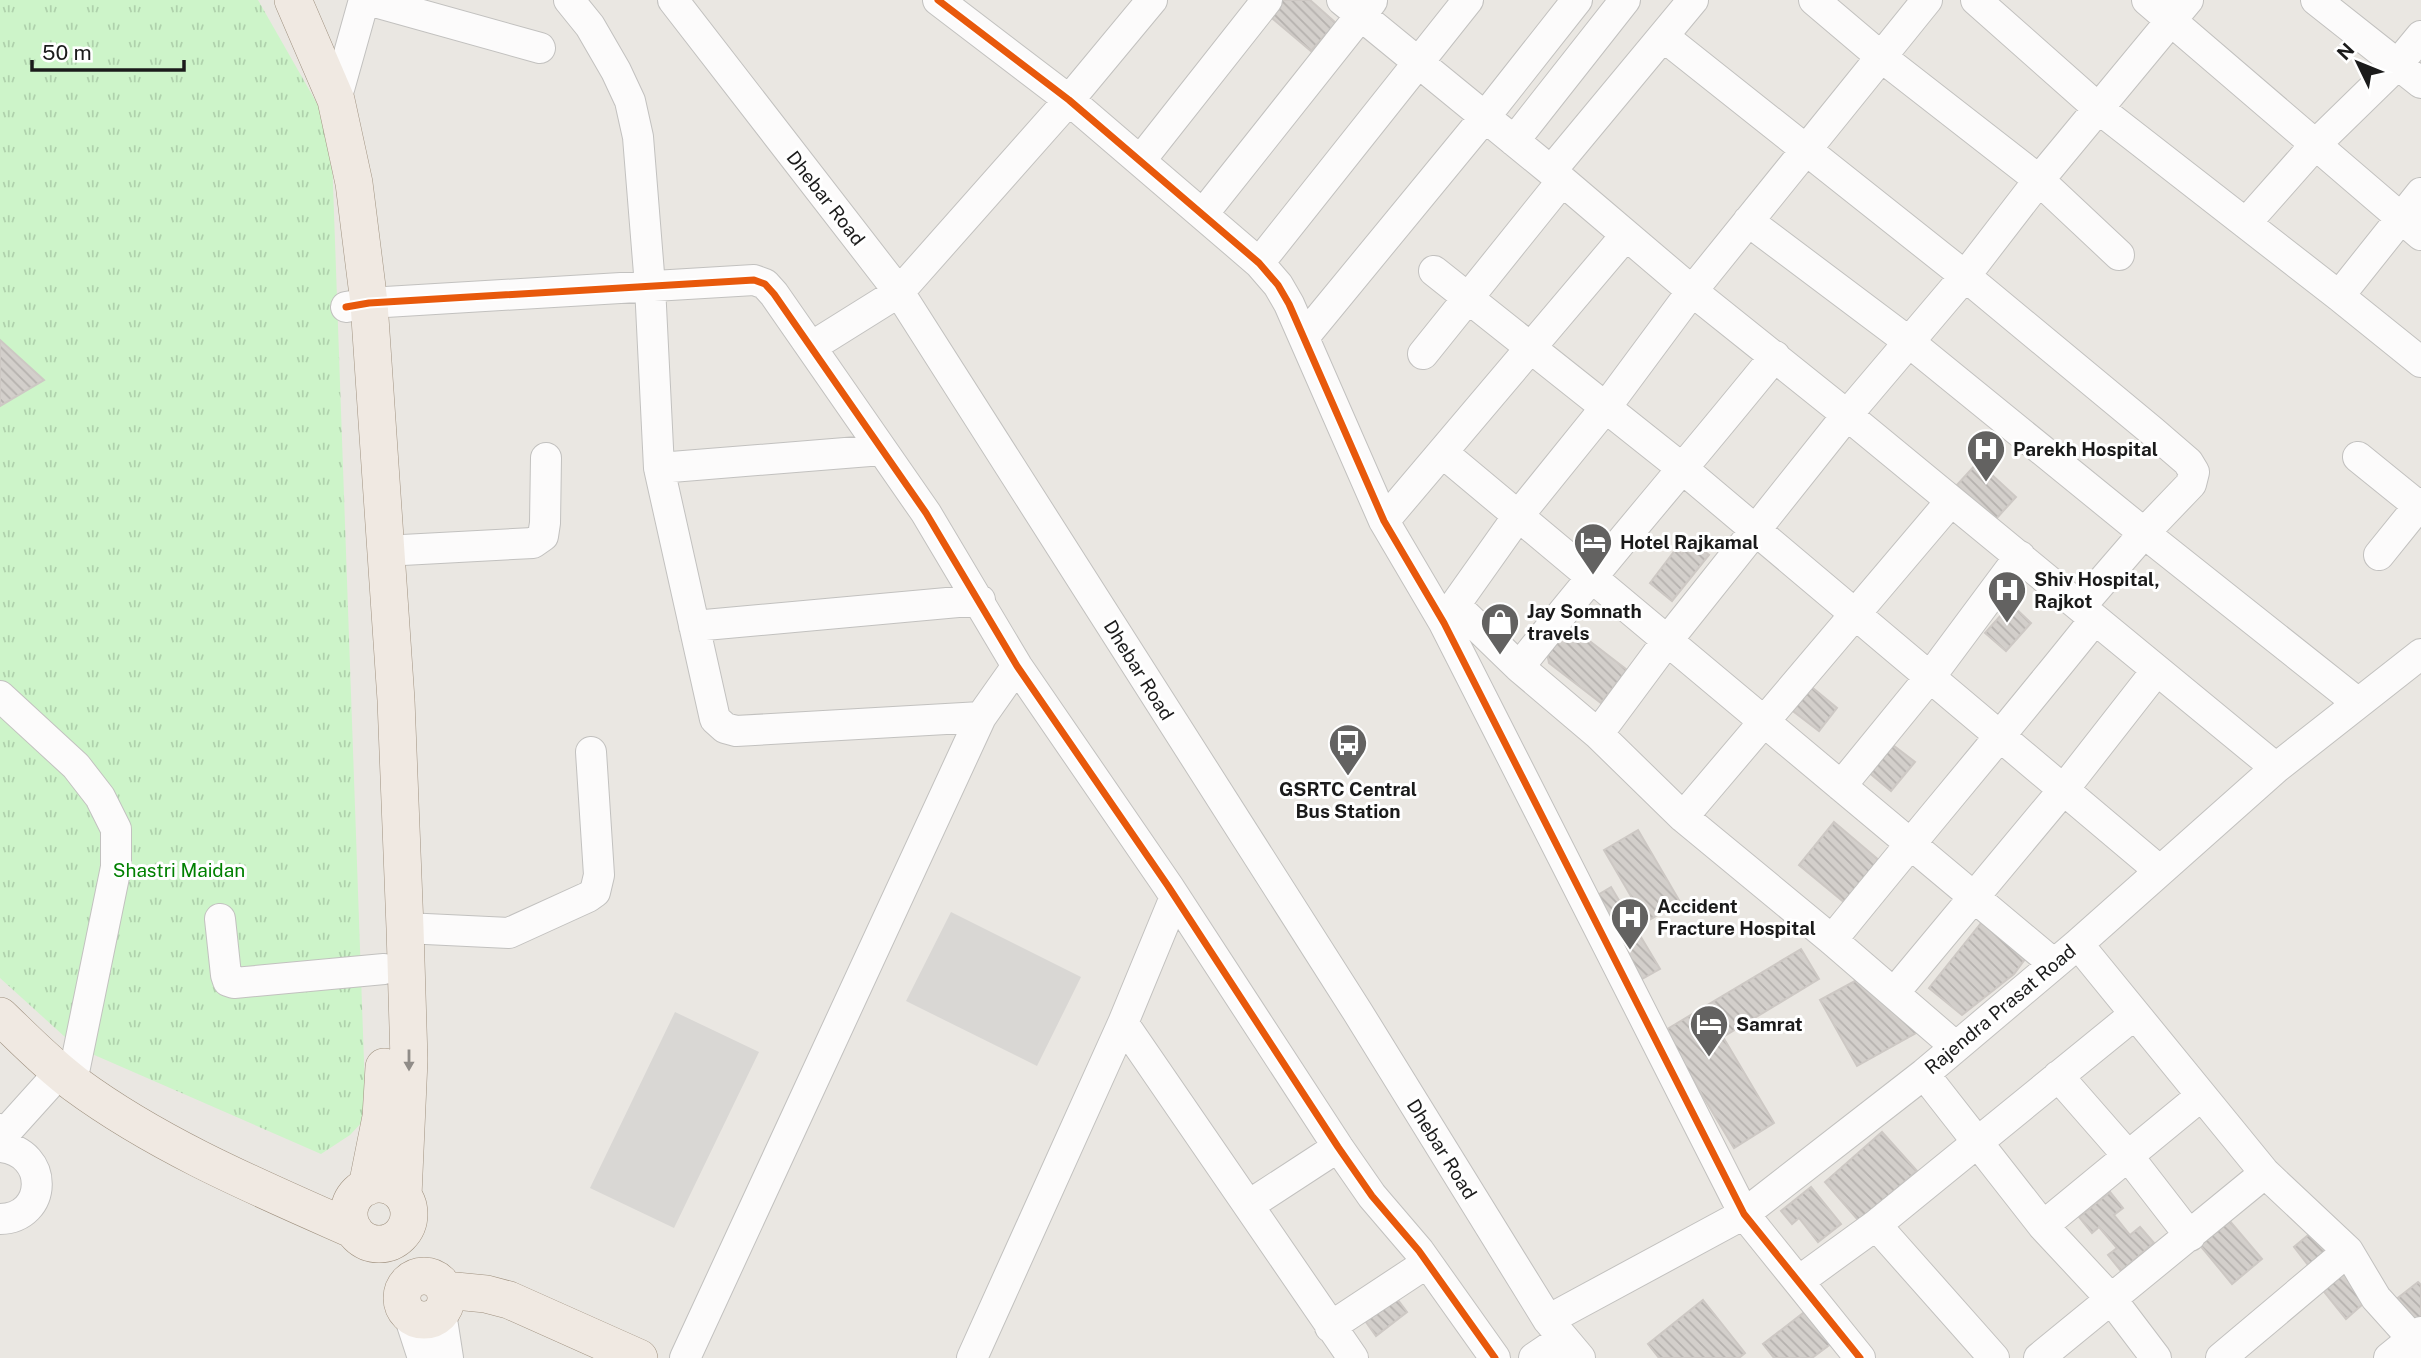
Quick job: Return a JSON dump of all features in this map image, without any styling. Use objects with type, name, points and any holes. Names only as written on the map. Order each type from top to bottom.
[{"type":"main road","points":[[288,2],[336,100],[354,183],[362,485],[384,969],[382,1104],[363,1190],[349,1211],[350,1221],[385,1224]]},
{"type":"main road","points":[[288,2],[306,93],[326,158],[339,234],[358,305],[384,551],[396,700],[409,1060],[385,1224],[396,1271],[429,1297],[499,1318],[595,1358]]},
{"type":"main road","points":[[0,1016],[66,1077],[150,1133],[264,1191],[385,1224]]},
{"type":"main road","points":[[264,1191],[363,1190]]},
{"type":"main road","points":[[429,1297],[486,1294],[509,1300],[639,1358]]},
{"type":"street","points":[[344,0],[341,17],[349,52]]},
{"type":"street","points":[[336,100],[366,0],[540,48]]},
{"type":"street","points":[[569,0],[590,26],[616,71],[630,101],[638,137],[650,286],[659,468],[715,719],[725,728],[736,731],[981,717]]},
{"type":"street","name":"Dhebar Road","points":[[673,0],[899,292],[1563,1339]]},
{"type":"street","points":[[938,0],[1069,100],[1259,262],[1278,285],[1304,337],[1384,522],[1450,614],[1744,1213],[1860,1358]]},
{"type":"street","points":[[811,347],[899,292],[1069,100],[1152,0]]},
{"type":"street","points":[[1140,160],[1267,0]]},
{"type":"street","points":[[1259,262],[1468,0]]},
{"type":"street","points":[[1304,337],[1577,0]]},
{"type":"street","points":[[1514,141],[1625,0]]},
{"type":"street","points":[[1423,354],[1693,0]]},
{"type":"street","points":[[1814,0],[1880,56],[2039,180],[2119,255]]},
{"type":"street","points":[[1450,614],[1518,516],[1606,407],[1692,291],[1927,0]]},
{"type":"street","points":[[1976,0],[2099,109],[2421,362]]},
{"type":"street","points":[[2147,0],[2180,10],[2315,145],[2411,226]]},
{"type":"street","points":[[2321,2],[2421,83]]},
{"type":"street","points":[[1203,214],[1358,5],[1418,62],[1692,291],[2020,556],[2276,768]]},
{"type":"street","points":[[1598,734],[1667,642],[1847,415],[1965,276],[2039,180],[2180,10]]},
{"type":"street","points":[[2246,223],[2315,145],[2397,65],[2421,36]]},
{"type":"street","points":[[1664,37],[1965,276],[2188,462],[2194,472],[2191,484],[2144,533],[2001,737],[1910,843],[1832,940]]},
{"type":"street","points":[[2339,296],[2411,226],[2421,193]]},
{"type":"street","points":[[1748,221],[1909,342],[2358,703]]},
{"type":"street","points":[[1384,522],[1626,235]]},
{"type":"street","points":[[1434,271],[1683,469],[2160,871]]},
{"type":"street","points":[[358,305],[754,280],[765,285],[774,294],[926,513],[1017,666],[1175,897],[1338,1147],[1372,1196],[1427,1263],[1494,1358]]},
{"type":"street","points":[[1519,667],[1592,575],[1775,356]]},
{"type":"street","points":[[659,468],[882,450]]},
{"type":"street","points":[[1443,453],[2054,964]]},
{"type":"street","points":[[2358,457],[2420,505],[2379,555]]},
{"type":"street","points":[[384,551],[533,543],[543,536],[545,523],[546,458]]},
{"type":"street","points":[[1683,817],[1951,501]]},
{"type":"street","points":[[1841,786],[1930,677],[2020,556]]},
{"type":"street","points":[[694,626],[980,600]]},
{"type":"street","points":[[1450,614],[1519,667],[1598,734],[1683,817],[1956,1047]]},
{"type":"street","name":"Rajendra Prasat Road","points":[[1534,1358],[1744,1213],[1924,1074],[2054,964],[2276,768],[2421,654]]},
{"type":"street","points":[[685,1358],[981,717],[1017,666]]},
{"type":"street","points":[[1894,993],[2064,789],[2157,670]]},
{"type":"street","points":[[0,696],[76,766],[100,797],[116,829],[116,867],[66,1077],[1,1139],[31,1162],[36,1173],[35,1197],[19,1215],[0,1219]]},
{"type":"street","points":[[405,928],[509,933],[595,892],[599,875],[591,752]]},
{"type":"street","points":[[972,1358],[1123,1023],[1175,897]]},
{"type":"street","points":[[220,919],[226,975],[228,981],[234,984],[384,969]]},
{"type":"street","points":[[2077,944],[2265,1173],[2348,1251],[2376,1298],[2418,1340],[2389,1358]]},
{"type":"street","points":[[1798,1281],[1875,1225],[2135,1014]]},
{"type":"street","points":[[1123,1023],[1353,1358]]},
{"type":"street","points":[[1924,1074],[2043,1226],[2112,1300],[2156,1358]]},
{"type":"street","points":[[2058,1076],[2127,1156],[2190,1236]]},
{"type":"street","points":[[2043,1226],[2201,1096]]},
{"type":"street","points":[[1249,1205],[1338,1147]]},
{"type":"street","points":[[2039,1358],[2265,1173]]},
{"type":"street","points":[[1875,1225],[1994,1358]]},
{"type":"street","points":[[2221,1358],[2348,1251]]},
{"type":"street","points":[[1330,1327],[1427,1263]]},
{"type":"street","points":[[424,1358],[429,1297]]},
{"type":"street","points":[[429,1297],[448,1358]]},
{"type":"shaded area","points":[[951,912],[1081,977],[1037,1066],[906,1001]]},
{"type":"shaded area","points":[[675,1012],[759,1052],[674,1228],[590,1188]]},
{"type":"green space","name":"Shastri Maidan","points":[[0,0],[258,0],[331,128],[366,1118],[350,1135],[321,1154],[76,1047],[0,978]]},
{"type":"building","points":[[1279,0],[1310,0],[1336,23],[1311,51],[1267,14]]},
{"type":"building","points":[[0,340],[44,380],[0,406]]},
{"type":"building","points":[[1978,462],[2016,497],[1995,520],[1957,485]]},
{"type":"building","points":[[1692,541],[1709,555],[1672,601],[1650,583],[1676,549],[1682,554]]},
{"type":"building","points":[[2011,604],[2031,623],[2006,651],[1985,633]]},
{"type":"building","points":[[1565,622],[1627,670],[1601,703],[1549,663],[1547,653]]},
{"type":"building","points":[[1808,684],[1837,708],[1819,731],[1789,708]]},
{"type":"building","points":[[1889,742],[1915,762],[1891,791],[1866,770]]},
{"type":"building","points":[[1834,822],[1880,861],[1845,903],[1799,865]]},
{"type":"building","points":[[1638,830],[1680,902],[1646,922],[1604,850]]},
{"type":"building","points":[[1611,887],[1660,969],[1635,983],[1586,902]]},
{"type":"building","points":[[1985,918],[2031,951],[2014,974],[1962,1015],[1929,988]]},
{"type":"building","points":[[1801,949],[1819,979],[1723,1037],[1774,1123],[1734,1148],[1664,1031]]},
{"type":"building","points":[[1866,975],[1925,1028],[1857,1066],[1820,1000]]},
{"type":"building","points":[[1882,1132],[1917,1171],[1859,1221],[1825,1182]]},
{"type":"building","points":[[1811,1187],[1841,1224],[1818,1242],[1799,1218],[1792,1224],[1781,1211]]},
{"type":"building","points":[[2110,1192],[2123,1208],[2114,1215],[2130,1235],[2140,1227],[2154,1243],[2121,1271],[2108,1255],[2117,1248],[2099,1227],[2092,1233],[2079,1217]]},
{"type":"building","points":[[2228,1219],[2262,1259],[2232,1284],[2199,1244]]},
{"type":"building","points":[[2313,1231],[2331,1254],[2312,1270],[2294,1247]]},
{"type":"building","points":[[2347,1266],[2372,1296],[2346,1319],[2321,1288]]},
{"type":"building","points":[[2418,1282],[2421,1285],[2421,1320],[2413,1326],[2394,1301]]},
{"type":"building","points":[[1392,1292],[1407,1312],[1376,1336],[1361,1315]]},
{"type":"building","points":[[1703,1300],[1745,1353],[1739,1358],[1659,1358],[1648,1344]]},
{"type":"building","points":[[1807,1310],[1832,1343],[1812,1358],[1774,1358],[1763,1344]]},
{"type":"cycle path","points":[[938,0],[1069,100],[1259,263],[1278,285],[1289,304],[1384,521],[1444,623],[1744,1214],[1860,1358]]},
{"type":"cycle path","points":[[346,307],[369,303],[754,280],[765,284],[926,513],[1017,666],[1168,886],[1338,1147],[1372,1196],[1419,1251],[1495,1358]]},
{"type":"place","name":"Parekh Hospital","points":[[1986,483]]},
{"type":"place","name":"Hotel Rajkamal","points":[[1593,576]]},
{"type":"place","name":"Shiv Hospital, Rajkot","points":[[2007,624]]},
{"type":"place","name":"Jay Somnath travels","points":[[1500,656]]},
{"type":"place","name":"GSRTC Central Bus Station","points":[[1348,777]]},
{"type":"place","name":"Accident Fracture Hospital","points":[[1630,951]]},
{"type":"place","name":"Samrat","points":[[1709,1058]]}]
